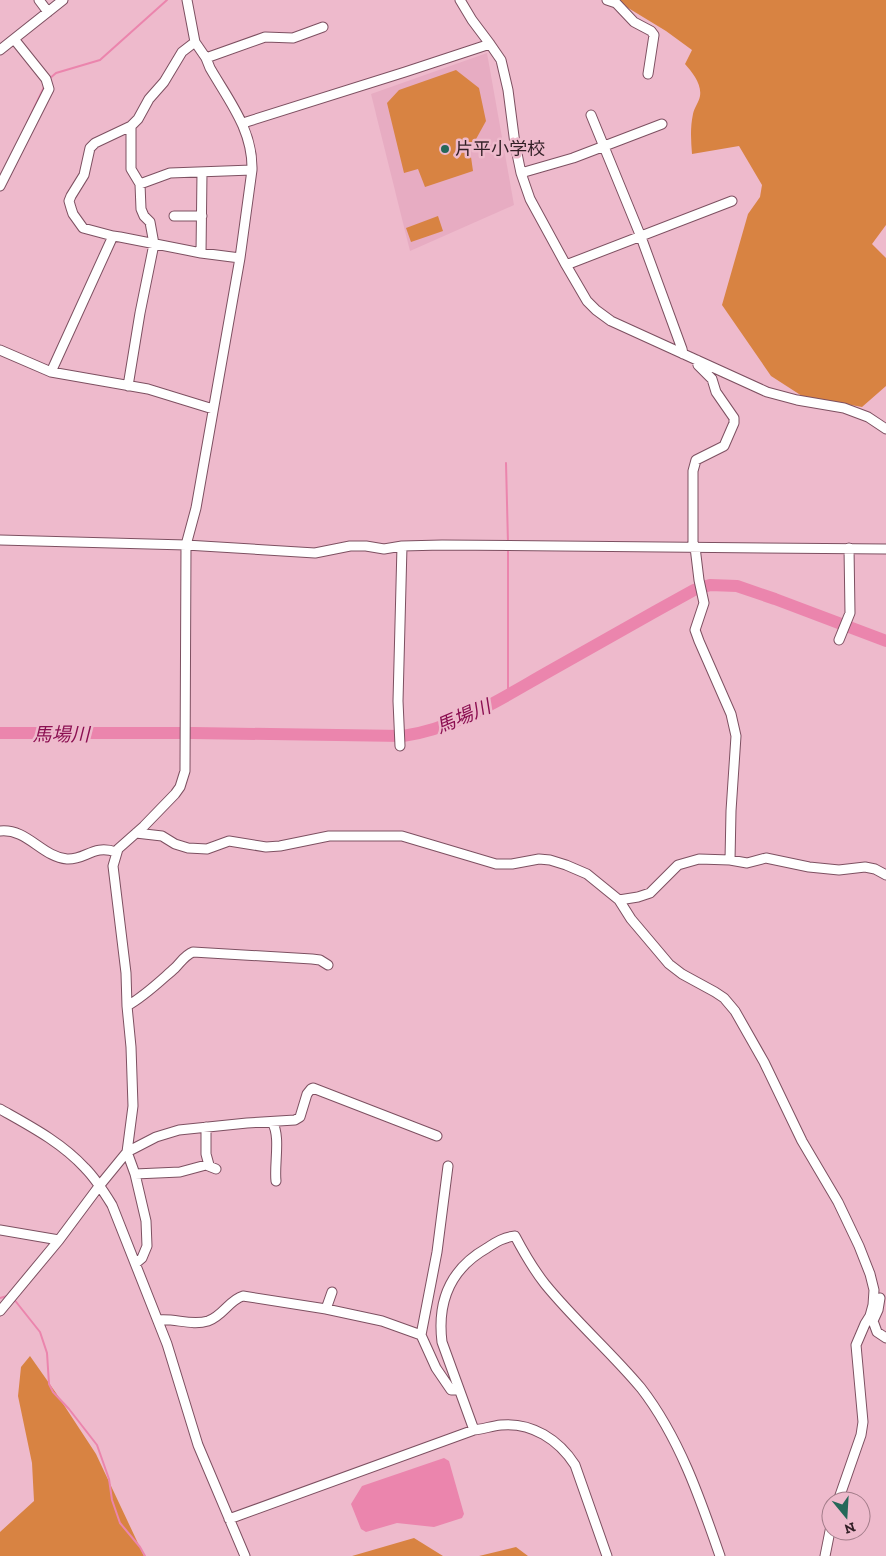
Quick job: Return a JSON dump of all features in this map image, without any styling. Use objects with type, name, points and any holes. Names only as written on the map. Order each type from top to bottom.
[{"type":"street","points":[[39,0],[48,12]]},
{"type":"street","points":[[0,50],[63,0]]},
{"type":"street","points":[[136,1264],[142,1258],[147,1239],[145,1213],[127,1152],[133,1106],[131,1047],[126,973],[113,873],[116,852],[175,794],[180,787],[185,770],[186,545],[196,508],[240,258],[252,170],[251,154],[243,123],[195,42],[187,0]]},
{"type":"street","points":[[460,0],[501,60],[505,72],[521,174],[530,199],[587,301],[611,321],[768,392],[797,400],[844,408],[868,417],[886,429]]},
{"type":"street","points":[[607,0],[616,3],[634,22],[651,31],[654,35],[648,74]]},
{"type":"street","points":[[206,58],[265,37],[293,38],[323,27]]},
{"type":"street","points":[[0,186],[49,89],[46,79],[14,39]]},
{"type":"street","points":[[195,42],[186,47],[182,52],[138,119],[131,126],[95,143],[90,148],[84,175],[69,201],[73,214],[83,228],[113,236],[201,253],[240,258]]},
{"type":"street","points":[[243,123],[490,44]]},
{"type":"street","points":[[591,115],[641,237],[683,354]]},
{"type":"street","points":[[521,174],[604,147],[662,124]]},
{"type":"street","points":[[128,386],[154,244],[150,222],[144,216],[141,209],[140,184],[132,169],[131,126]]},
{"type":"street","points":[[140,184],[170,173],[252,170]]},
{"type":"street","points":[[201,253],[202,172]]},
{"type":"street","points":[[566,265],[732,201]]},
{"type":"street","points":[[174,216],[202,216]]},
{"type":"street","points":[[51,372],[113,236]]},
{"type":"street","points":[[0,350],[51,372],[148,389],[213,408]]},
{"type":"street","points":[[697,360],[698,365],[712,379],[716,392],[734,418],[734,423],[724,446],[696,460],[694,466],[693,542],[704,608],[696,628],[696,636],[731,714],[736,736],[730,860]]},
{"type":"street","points":[[0,540],[186,545],[315,553],[350,546],[366,546],[378,549],[442,545],[886,549]]},
{"type":"street","points":[[400,746],[398,701],[402,546]]},
{"type":"street","points":[[839,640],[850,613],[849,548]]},
{"type":"street","points":[[0,831],[9,830],[16,832],[54,855],[65,859],[74,858],[94,850],[102,849],[116,852]]},
{"type":"street","points":[[136,833],[162,836],[175,844],[188,848],[206,849],[229,841],[266,847],[329,836],[402,836],[496,864],[512,864],[539,858],[550,860],[587,874],[619,900],[631,919],[666,961],[682,974],[720,996],[739,1017],[769,1070],[802,1140],[847,1218],[870,1274],[874,1293],[873,1305],[870,1316],[856,1345],[863,1415],[861,1435],[841,1491]]},
{"type":"street","points":[[619,900],[650,893],[678,865],[699,859],[730,860],[747,863],[771,859],[809,867],[839,870],[870,867],[886,875]]},
{"type":"street","points":[[127,1006],[161,981],[178,966],[186,955],[193,952],[312,958],[328,965]]},
{"type":"street","points":[[0,1311],[59,1240],[127,1152],[164,1134],[179,1130],[298,1119],[302,1113],[307,1094],[313,1088],[437,1136]]},
{"type":"street","points":[[0,1109],[60,1146],[85,1168],[100,1185],[115,1210],[167,1344],[198,1445],[245,1556]]},
{"type":"street","points":[[272,1122],[276,1135],[276,1181]]},
{"type":"street","points":[[135,1174],[180,1172],[198,1166],[212,1167],[206,1154],[206,1127]]},
{"type":"street","points":[[448,1166],[437,1252],[421,1335],[436,1368],[450,1390],[458,1390]]},
{"type":"street","points":[[0,1230],[59,1240]]},
{"type":"street","points":[[474,1430],[442,1342],[440,1329],[442,1306],[449,1286],[459,1269],[475,1255],[506,1237],[515,1236],[545,1284],[641,1388],[665,1425],[684,1461],[708,1520],[720,1556]]},
{"type":"street","points":[[326,1309],[332,1292]]},
{"type":"street","points":[[874,1293],[879,1294],[880,1298],[878,1310],[873,1321],[874,1328],[886,1338]]},
{"type":"street","points":[[158,1320],[168,1319],[186,1323],[198,1323],[210,1320],[224,1312],[234,1300],[243,1296],[326,1309],[382,1321],[421,1335]]},
{"type":"street","points":[[229,1519],[474,1430],[503,1425],[531,1428],[555,1441],[567,1453],[575,1465],[607,1556]]},
{"type":"street","points":[[825,1556],[828,1541]]},
{"type":"shaded area","points":[[615,0],[886,0],[886,225],[872,244],[886,258],[886,386],[862,407],[802,396],[771,376],[722,305],[748,214],[760,197],[762,185],[739,146],[692,154],[692,119],[700,92],[696,78],[685,64],[692,50],[666,31]]},
{"type":"shaded area","name":"片平小学校","points":[[487,53],[514,205],[410,251],[371,94]]},
{"type":"shaded area","points":[[456,70],[479,88],[486,121],[470,150],[473,171],[425,187],[418,169],[404,173],[387,103],[399,90]]},
{"type":"shaded area","points":[[438,216],[443,231],[411,242],[406,228]]},
{"type":"shaded area","points":[[30,1356],[96,1454],[144,1556],[0,1556],[0,1532],[34,1501],[32,1463],[18,1396],[21,1367]]},
{"type":"shaded area","points":[[444,1458],[449,1461],[464,1514],[462,1518],[434,1527],[397,1523],[366,1532],[361,1529],[351,1504],[362,1486]]},
{"type":"shaded area","points":[[414,1538],[443,1556],[352,1556]]},
{"type":"shaded area","points":[[516,1547],[528,1556],[479,1556]]},
{"type":"waterway","points":[[49,79],[56,73],[100,60],[167,0]]},
{"type":"waterway","points":[[27,123],[45,85]]},
{"type":"waterway","points":[[506,463],[508,543]]},
{"type":"waterway","points":[[508,548],[508,695]]},
{"type":"waterway","name":"馬場川","points":[[0,733],[403,736],[423,732],[479,711],[694,590],[710,585],[737,586],[886,641]]},
{"type":"waterway","points":[[0,1298],[7,1296]]},
{"type":"waterway","points":[[13,1298],[40,1332],[47,1353],[49,1384],[53,1392],[97,1445],[109,1479],[112,1500],[120,1523],[145,1556]]},
{"type":"place","name":"片平小学校","points":[[445,149]]}]
